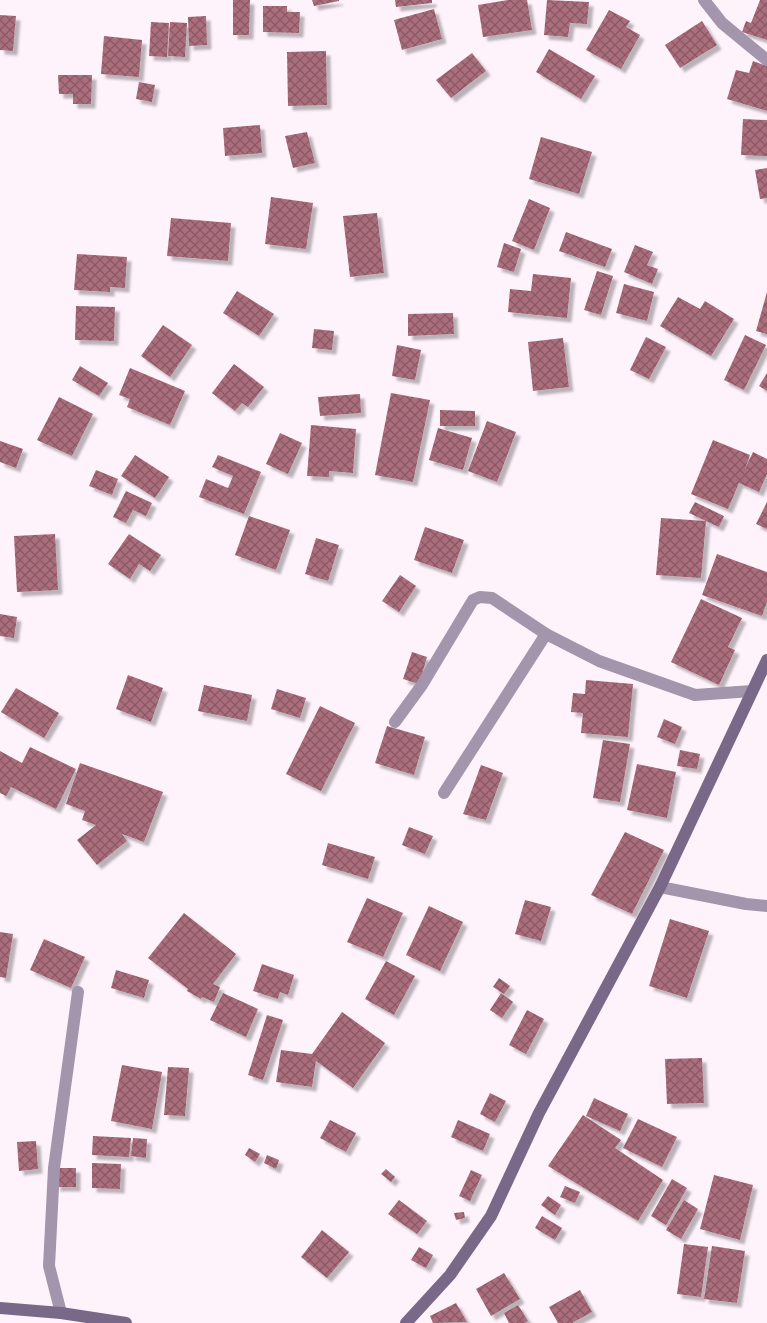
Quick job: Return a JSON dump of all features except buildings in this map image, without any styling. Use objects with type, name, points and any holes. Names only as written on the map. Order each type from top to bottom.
[{"type":"main road","points":[[406,1323],[450,1275],[491,1216],[539,1113],[660,887],[767,660]]},
{"type":"main road","points":[[0,1308],[60,1313],[126,1323]]},
{"type":"street","points":[[704,0],[722,23],[767,60]]},
{"type":"street","points":[[395,722],[422,685],[473,600],[480,597],[492,598],[546,634],[599,661],[694,695],[752,691]]},
{"type":"street","points":[[444,793],[546,634]]},
{"type":"street","points":[[660,887],[746,904],[767,906]]},
{"type":"street","points":[[60,1313],[49,1266],[54,1168],[78,992]]}]
